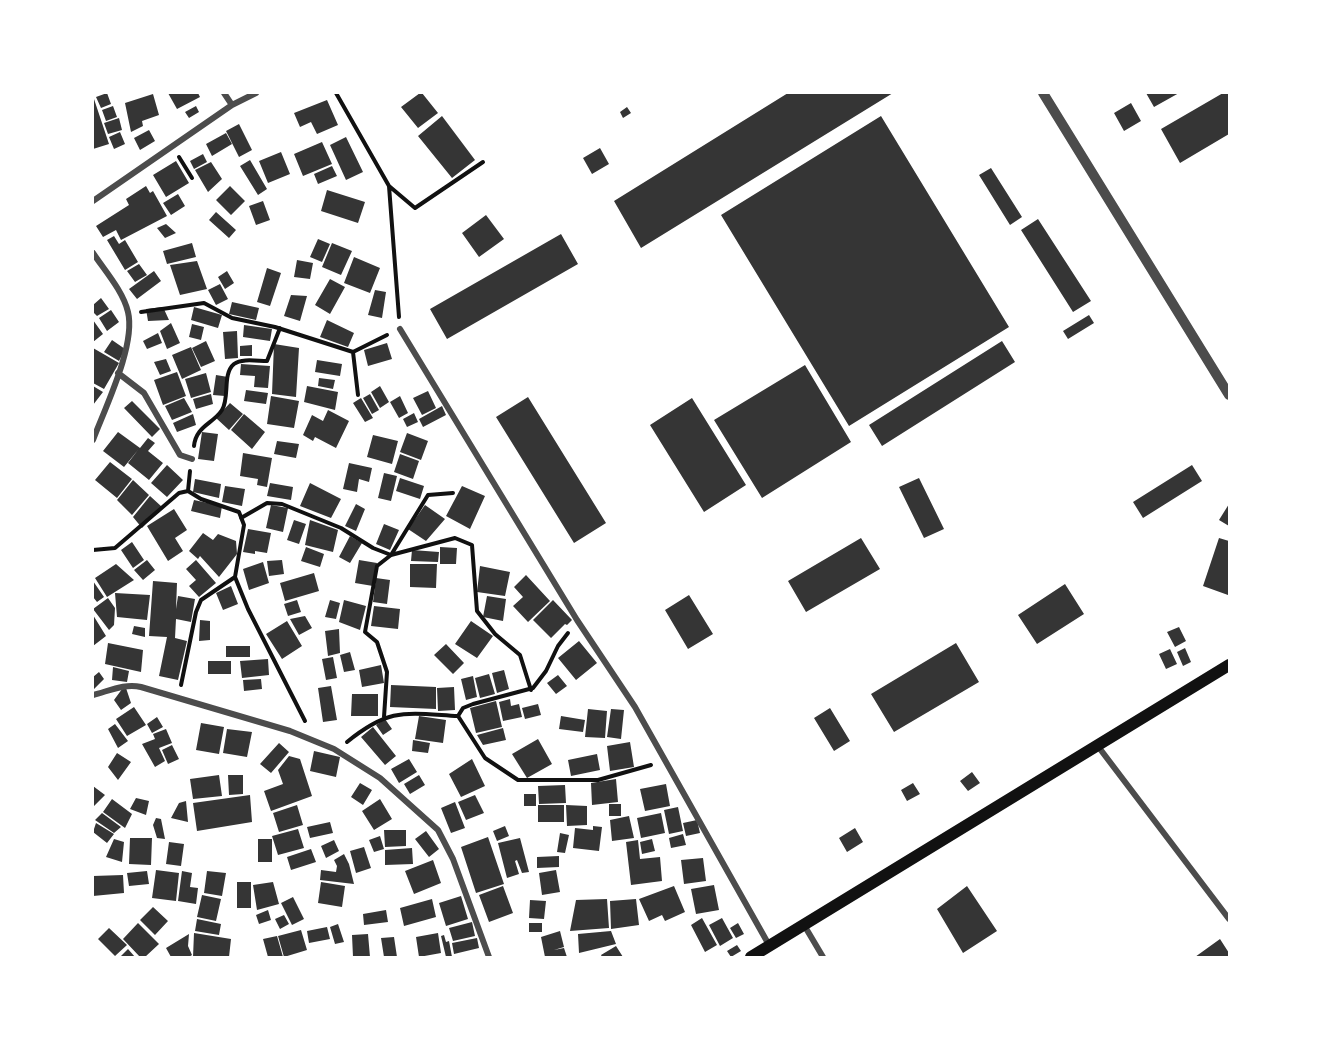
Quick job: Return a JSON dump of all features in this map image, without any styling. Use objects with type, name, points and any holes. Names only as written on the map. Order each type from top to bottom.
[{"type":"main road","points":[[751,957],[1229,665]]},
{"type":"street","points":[[224,93],[232,105]]},
{"type":"street","points":[[93,201],[232,105],[256,93]]},
{"type":"street","points":[[1043,93],[1229,395]]},
{"type":"street","points":[[93,253],[121,295],[128,313],[129,338],[93,440]]},
{"type":"street","points":[[400,328],[578,620],[635,707],[770,946]]},
{"type":"street","points":[[118,372],[144,393],[180,455],[192,459]]},
{"type":"street","points":[[93,695],[132,684],[290,731],[337,750],[380,778],[438,830],[453,859],[489,957]]},
{"type":"street","points":[[1097,745],[1229,919]]},
{"type":"street","points":[[804,925],[823,957]]},
{"type":"path","points":[[336,93],[389,186],[415,208],[483,162]]},
{"type":"path","points":[[172,146],[192,178]]},
{"type":"path","points":[[128,313],[204,303],[232,318],[280,328],[353,352],[400,328],[389,186]]},
{"type":"path","points":[[188,492],[195,436],[223,409],[230,369],[236,362],[242,360],[267,361],[280,328]]},
{"type":"path","points":[[353,352],[358,395]]},
{"type":"path","points":[[93,550],[115,548],[173,497],[188,492],[239,512],[244,525],[235,577],[315,741]]},
{"type":"path","points":[[384,717],[387,672],[377,642],[365,632],[377,566],[391,555],[428,495],[453,493]]},
{"type":"path","points":[[241,518],[267,503],[282,504],[341,528],[373,548],[391,555],[455,538],[472,545],[477,611],[495,634],[520,655],[531,690]]},
{"type":"path","points":[[178,698],[196,612],[201,600],[235,577]]},
{"type":"path","points":[[458,716],[463,708],[473,704],[531,690],[546,671],[558,646],[578,620]]},
{"type":"path","points":[[337,750],[384,717],[404,713],[458,716]]},
{"type":"path","points":[[458,716],[485,758],[518,780],[598,780],[665,760]]},
{"type":"building","points":[[107,93],[111,104],[101,108],[96,97]]},
{"type":"building","points":[[168,93],[198,93],[200,97],[177,109]]},
{"type":"building","points":[[420,93],[438,113],[418,128],[401,107]]},
{"type":"building","points":[[788,93],[893,93],[641,248],[614,201]]},
{"type":"building","points":[[1146,93],[1179,93],[1154,107]]},
{"type":"building","points":[[1223,93],[1229,93],[1229,134],[1180,163],[1161,129]]},
{"type":"building","points":[[153,94],[159,115],[142,121],[143,126],[131,132],[125,103]]},
{"type":"building","points":[[93,96],[109,144],[93,149]]},
{"type":"building","points":[[327,100],[338,125],[317,134],[311,122],[300,127],[294,113]]},
{"type":"building","points":[[1131,103],[1141,121],[1124,131],[1114,113]]},
{"type":"building","points":[[113,106],[117,117],[106,121],[102,110]]},
{"type":"building","points":[[196,106],[199,112],[189,118],[185,112]]},
{"type":"building","points":[[627,107],[631,113],[623,118],[620,112]]},
{"type":"building","points":[[442,116],[475,160],[452,178],[418,136]]},
{"type":"building","points":[[881,116],[1009,327],[849,426],[721,215]]},
{"type":"building","points":[[119,118],[122,130],[108,134],[104,123]]},
{"type":"building","points":[[239,124],[252,150],[239,157],[226,131]]},
{"type":"building","points":[[149,130],[155,141],[140,150],[134,138]]},
{"type":"building","points":[[120,132],[125,144],[114,149],[109,137]]},
{"type":"building","points":[[226,133],[232,144],[212,156],[206,144]]},
{"type":"building","points":[[346,137],[363,172],[346,180],[330,145]]},
{"type":"building","points":[[322,142],[332,164],[303,176],[294,154]]},
{"type":"building","points":[[600,148],[609,164],[592,174],[583,158]]},
{"type":"building","points":[[281,152],[290,174],[268,183],[259,161]]},
{"type":"building","points":[[203,154],[207,162],[194,169],[190,161]]},
{"type":"building","points":[[250,160],[267,189],[258,195],[240,166]]},
{"type":"building","points":[[176,161],[189,183],[166,197],[153,175]]},
{"type":"building","points":[[211,162],[222,179],[208,192],[195,170]]},
{"type":"building","points":[[332,166],[337,176],[318,184],[314,174]]},
{"type":"building","points":[[991,168],[1022,217],[1010,225],[979,175]]},
{"type":"building","points":[[146,186],[150,193],[153,191],[167,216],[121,240],[116,230],[103,237],[96,226],[129,205],[126,199]]},
{"type":"building","points":[[230,186],[245,201],[231,215],[216,200]]},
{"type":"building","points":[[327,190],[365,202],[358,223],[321,211]]},
{"type":"building","points":[[178,194],[185,206],[171,215],[163,203]]},
{"type":"building","points":[[263,201],[270,220],[256,225],[249,206]]},
{"type":"building","points":[[216,212],[236,230],[229,238],[209,220]]},
{"type":"building","points":[[486,215],[504,239],[479,257],[462,233]]},
{"type":"building","points":[[1038,219],[1091,301],[1073,312],[1021,230]]},
{"type":"building","points":[[166,224],[176,233],[165,238],[157,228]]},
{"type":"building","points":[[561,234],[578,264],[447,339],[430,309]]},
{"type":"building","points":[[114,236],[119,244],[125,240],[138,262],[125,270],[107,240]]},
{"type":"building","points":[[318,239],[330,244],[322,262],[310,257]]},
{"type":"building","points":[[192,243],[196,257],[167,264],[163,251]]},
{"type":"building","points":[[332,243],[352,251],[341,275],[322,267]]},
{"type":"building","points":[[354,257],[380,268],[370,293],[344,283]]},
{"type":"building","points":[[297,260],[313,263],[310,279],[294,277]]},
{"type":"building","points":[[197,261],[207,289],[180,295],[170,265]]},
{"type":"building","points":[[139,264],[147,275],[135,282],[127,271]]},
{"type":"building","points":[[267,268],[281,273],[270,306],[257,302]]},
{"type":"building","points":[[154,271],[161,281],[137,299],[129,289]]},
{"type":"building","points":[[227,271],[234,283],[225,289],[218,277]]},
{"type":"building","points":[[330,279],[345,287],[330,314],[315,305]]},
{"type":"building","points":[[220,284],[228,299],[216,305],[208,290]]},
{"type":"building","points":[[375,290],[386,292],[382,318],[368,315]]},
{"type":"building","points":[[291,295],[307,296],[300,321],[284,316]]},
{"type":"building","points":[[101,298],[109,309],[97,316],[93,312],[93,305]]},
{"type":"building","points":[[232,302],[259,308],[256,320],[229,314]]},
{"type":"building","points":[[163,307],[169,320],[148,321],[146,309]]},
{"type":"building","points":[[194,307],[222,315],[218,328],[191,320]]},
{"type":"building","points":[[111,310],[119,322],[107,331],[99,318]]},
{"type":"building","points":[[1089,315],[1094,323],[1068,339],[1063,331]]},
{"type":"building","points":[[93,320],[103,334],[93,342]]},
{"type":"building","points":[[327,320],[354,333],[348,347],[320,337]]},
{"type":"building","points":[[171,323],[180,343],[167,349],[160,331]]},
{"type":"building","points":[[192,324],[204,327],[201,340],[189,337]]},
{"type":"building","points":[[244,325],[272,329],[270,341],[243,337]]},
{"type":"building","points":[[237,331],[238,358],[225,359],[223,332]]},
{"type":"building","points":[[158,333],[162,343],[147,349],[143,341]]},
{"type":"building","points":[[112,340],[125,349],[119,361],[104,352]]},
{"type":"building","points":[[206,341],[215,361],[201,367],[192,348]]},
{"type":"building","points":[[1002,341],[1015,362],[882,446],[869,425]]},
{"type":"building","points":[[387,343],[392,359],[368,366],[364,350]]},
{"type":"building","points":[[274,344],[299,348],[296,397],[272,394]]},
{"type":"building","points":[[252,345],[252,356],[240,356],[240,346]]},
{"type":"building","points":[[191,347],[201,370],[182,379],[172,355]]},
{"type":"building","points":[[93,348],[119,363],[104,389],[93,383]]},
{"type":"building","points":[[166,359],[171,371],[160,375],[154,362]]},
{"type":"building","points":[[317,360],[342,364],[340,376],[315,372]]},
{"type":"building","points":[[241,364],[270,366],[268,388],[254,387],[255,376],[240,375]]},
{"type":"building","points":[[805,365],[851,442],[762,498],[714,420]]},
{"type":"building","points":[[177,372],[186,396],[163,405],[154,380]]},
{"type":"building","points":[[206,373],[211,392],[191,398],[185,379]]},
{"type":"building","points":[[216,375],[228,377],[225,396],[213,395]]},
{"type":"building","points":[[319,378],[335,380],[333,389],[318,386]]},
{"type":"building","points":[[93,386],[103,392],[93,405]]},
{"type":"building","points":[[307,386],[338,392],[335,410],[304,402]]},
{"type":"building","points":[[380,386],[389,402],[380,408],[371,392]]},
{"type":"building","points":[[246,390],[268,393],[266,404],[244,401]]},
{"type":"building","points":[[428,391],[436,408],[422,415],[413,398]]},
{"type":"building","points":[[211,394],[213,404],[196,409],[193,399]]},
{"type":"building","points":[[370,394],[379,410],[372,414],[363,398]]},
{"type":"building","points":[[271,396],[299,401],[294,428],[267,424]]},
{"type":"building","points":[[400,396],[408,413],[399,418],[390,402]]},
{"type":"building","points":[[528,397],[606,523],[574,543],[496,417]]},
{"type":"building","points":[[184,398],[192,412],[172,420],[165,406]]},
{"type":"building","points":[[361,398],[373,418],[365,422],[353,403]]},
{"type":"building","points":[[692,398],[746,485],[704,512],[650,425]]},
{"type":"building","points":[[132,401],[160,429],[152,437],[124,408]]},
{"type":"building","points":[[230,403],[243,414],[229,430],[216,418]]},
{"type":"building","points":[[442,406],[446,415],[423,427],[419,419]]},
{"type":"building","points":[[328,410],[349,421],[336,448],[315,437],[313,441],[303,435],[312,415],[323,421]]},
{"type":"building","points":[[414,413],[418,422],[407,427],[403,419]]},
{"type":"building","points":[[193,414],[196,425],[177,432],[173,423]]},
{"type":"building","points":[[244,414],[265,432],[252,449],[231,430]]},
{"type":"building","points":[[118,432],[140,448],[148,438],[155,443],[148,451],[163,463],[149,480],[128,463],[138,450],[124,467],[103,451]]},
{"type":"building","points":[[202,432],[218,434],[214,461],[198,459]]},
{"type":"building","points":[[407,433],[428,441],[421,460],[400,452]]},
{"type":"building","points":[[373,435],[398,441],[392,464],[367,457]]},
{"type":"building","points":[[277,441],[299,444],[296,458],[274,454]]},
{"type":"building","points":[[243,453],[272,458],[267,487],[257,485],[258,479],[240,476]]},
{"type":"building","points":[[400,454],[419,461],[413,479],[394,472]]},
{"type":"building","points":[[110,462],[132,479],[117,498],[95,480]]},
{"type":"building","points":[[349,463],[372,468],[369,482],[359,479],[357,492],[343,489]]},
{"type":"building","points":[[167,465],[183,480],[167,497],[151,483]]},
{"type":"building","points":[[1192,465],[1202,481],[1143,518],[1133,502]]},
{"type":"building","points":[[384,473],[397,476],[391,501],[378,498]]},
{"type":"building","points":[[400,478],[424,486],[420,499],[396,491]]},
{"type":"building","points":[[919,478],[944,529],[924,538],[899,487]]},
{"type":"building","points":[[195,479],[221,484],[219,498],[193,492]]},
{"type":"building","points":[[133,480],[149,495],[132,515],[117,500]]},
{"type":"building","points":[[270,483],[293,487],[291,500],[267,496]]},
{"type":"building","points":[[310,483],[341,499],[331,518],[300,506]]},
{"type":"building","points":[[225,486],[245,489],[242,506],[222,502]]},
{"type":"building","points":[[462,486],[485,496],[470,529],[446,516]]},
{"type":"building","points":[[150,496],[162,507],[142,528],[133,517]]},
{"type":"building","points":[[194,500],[222,506],[220,518],[191,511]]},
{"type":"building","points":[[356,504],[365,509],[356,531],[345,526]]},
{"type":"building","points":[[1229,504],[1229,526],[1219,520]]},
{"type":"building","points":[[271,505],[288,508],[283,532],[266,528]]},
{"type":"building","points":[[425,505],[445,519],[426,541],[408,529]]},
{"type":"building","points":[[174,509],[187,530],[175,538],[183,551],[168,561],[147,526]]},
{"type":"building","points":[[294,520],[306,524],[299,544],[287,540]]},
{"type":"building","points":[[310,520],[338,530],[333,552],[305,545]]},
{"type":"building","points":[[384,524],[399,530],[390,550],[376,544]]},
{"type":"building","points":[[248,529],[271,533],[267,553],[243,552]]},
{"type":"building","points":[[203,533],[213,540],[218,534],[236,541],[237,554],[219,577],[200,556],[198,559],[189,551]]},
{"type":"building","points":[[350,536],[362,543],[350,563],[339,557]]},
{"type":"building","points":[[861,538],[880,569],[806,612],[788,581]]},
{"type":"building","points":[[1219,538],[1229,541],[1228,595],[1203,586]]},
{"type":"building","points":[[132,542],[144,560],[133,568],[121,550]]},
{"type":"building","points":[[306,547],[324,554],[320,567],[301,561]]},
{"type":"building","points":[[440,547],[457,548],[456,564],[440,564]]},
{"type":"building","points":[[412,550],[439,552],[438,562],[411,561]]},
{"type":"building","points":[[147,560],[155,570],[143,580],[134,570]]},
{"type":"building","points":[[196,560],[216,583],[199,597],[189,586],[196,580],[186,569]]},
{"type":"building","points":[[282,560],[284,574],[269,576],[267,561]]},
{"type":"building","points":[[359,560],[377,563],[373,586],[355,583]]},
{"type":"building","points":[[263,562],[269,583],[249,590],[243,569]]},
{"type":"building","points":[[116,564],[134,580],[107,597],[95,578]]},
{"type":"building","points":[[410,564],[437,564],[436,588],[410,587]]},
{"type":"building","points":[[480,566],[510,572],[505,596],[477,592]]},
{"type":"building","points":[[314,573],[319,591],[285,601],[280,583]]},
{"type":"building","points":[[526,575],[550,601],[528,622],[513,606],[523,597],[514,587]]},
{"type":"building","points":[[376,578],[390,580],[387,604],[373,602]]},
{"type":"building","points":[[93,581],[104,597],[97,602],[93,597]]},
{"type":"building","points":[[153,581],[177,583],[176,609],[178,596],[195,599],[191,622],[176,619],[175,638],[187,641],[178,680],[159,676],[167,637],[149,636]]},
{"type":"building","points":[[1065,584],[1084,614],[1037,644],[1018,615]]},
{"type":"building","points":[[231,586],[238,604],[223,610],[216,593]]},
{"type":"building","points":[[115,593],[150,595],[147,620],[117,617]]},
{"type":"building","points":[[689,595],[713,634],[688,649],[665,610]]},
{"type":"building","points":[[487,596],[506,599],[503,621],[483,617]]},
{"type":"building","points":[[108,598],[115,608],[114,625],[109,630],[93,609]]},
{"type":"building","points":[[297,600],[301,612],[288,616],[284,604]]},
{"type":"building","points":[[330,600],[340,603],[336,619],[325,617]]},
{"type":"building","points":[[344,600],[366,606],[360,630],[339,622]]},
{"type":"building","points":[[553,600],[572,620],[551,638],[533,620]]},
{"type":"building","points":[[374,606],[400,609],[398,629],[371,626]]},
{"type":"building","points":[[93,615],[106,636],[93,646]]},
{"type":"building","points":[[305,616],[312,628],[299,635],[290,619]]},
{"type":"building","points":[[200,620],[210,621],[210,640],[199,641]]},
{"type":"building","points":[[287,621],[302,646],[282,659],[266,634]]},
{"type":"building","points":[[471,621],[493,636],[477,658],[455,644]]},
{"type":"building","points":[[134,626],[145,628],[145,637],[132,634]]},
{"type":"building","points":[[1179,627],[1186,641],[1175,647],[1167,632]]},
{"type":"building","points":[[339,629],[340,653],[328,656],[325,631]]},
{"type":"building","points":[[579,641],[597,663],[576,680],[558,658]]},
{"type":"building","points":[[108,643],[143,650],[141,672],[105,664]]},
{"type":"building","points":[[956,643],[979,682],[894,732],[871,694]]},
{"type":"building","points":[[446,644],[464,663],[453,674],[434,655]]},
{"type":"building","points":[[226,646],[250,646],[250,657],[226,657]]},
{"type":"building","points":[[1185,648],[1191,662],[1183,666],[1177,652]]},
{"type":"building","points":[[1170,649],[1177,664],[1166,669],[1159,654]]},
{"type":"building","points":[[350,652],[355,670],[344,672],[340,655]]},
{"type":"building","points":[[333,657],[337,678],[326,680],[322,659]]},
{"type":"building","points":[[268,659],[269,675],[242,678],[240,661]]},
{"type":"building","points":[[208,661],[231,661],[231,674],[208,674]]},
{"type":"building","points":[[381,665],[384,683],[362,687],[359,670]]},
{"type":"building","points":[[113,667],[129,671],[127,682],[112,680]]},
{"type":"building","points":[[504,670],[509,689],[497,693],[492,673]]},
{"type":"building","points":[[99,672],[104,679],[93,690],[93,677]]},
{"type":"building","points":[[489,674],[495,694],[480,698],[475,678]]},
{"type":"building","points":[[558,675],[567,686],[556,694],[547,683]]},
{"type":"building","points":[[473,676],[477,697],[466,700],[461,679]]},
{"type":"building","points":[[261,679],[262,689],[244,691],[243,680]]},
{"type":"building","points":[[125,685],[131,703],[121,710],[114,700]]},
{"type":"building","points":[[391,685],[436,687],[436,709],[390,707]]},
{"type":"building","points":[[331,686],[337,720],[323,722],[318,688]]},
{"type":"building","points":[[454,687],[455,710],[438,711],[437,688]]},
{"type":"building","points":[[352,694],[378,694],[378,716],[351,716]]},
{"type":"building","points":[[510,699],[511,706],[519,704],[522,717],[503,721],[499,702]]},
{"type":"building","points":[[496,701],[502,727],[476,733],[470,708]]},
{"type":"building","points":[[538,704],[541,715],[525,719],[522,708]]},
{"type":"building","points":[[134,707],[146,725],[127,736],[116,719]]},
{"type":"building","points":[[830,708],[850,741],[834,751],[814,718]]},
{"type":"building","points":[[588,709],[607,711],[605,738],[585,737]]},
{"type":"building","points":[[611,709],[624,710],[621,739],[607,737]]},
{"type":"building","points":[[419,716],[446,720],[443,743],[415,739]]},
{"type":"building","points":[[561,716],[585,720],[583,732],[559,729]]},
{"type":"building","points":[[157,717],[163,727],[152,733],[147,724]]},
{"type":"building","points":[[385,719],[392,729],[383,735],[376,725]]},
{"type":"building","points":[[201,723],[224,727],[219,754],[196,750]]},
{"type":"building","points":[[115,724],[128,741],[118,748],[108,729]]},
{"type":"building","points":[[373,727],[396,756],[385,765],[361,737]]},
{"type":"building","points":[[503,728],[506,740],[483,745],[477,735]]},
{"type":"building","points":[[166,729],[172,743],[159,748],[165,761],[155,767],[142,744],[155,739],[153,734]]},
{"type":"building","points":[[227,729],[252,732],[247,757],[223,753]]},
{"type":"building","points":[[538,739],[552,764],[527,778],[512,754]]},
{"type":"building","points":[[413,740],[430,743],[428,753],[412,751]]},
{"type":"building","points":[[630,742],[634,767],[610,771],[607,746]]},
{"type":"building","points":[[279,743],[289,752],[271,773],[260,764]]},
{"type":"building","points":[[172,745],[179,759],[168,764],[162,750]]},
{"type":"building","points":[[314,751],[340,757],[336,777],[310,771]]},
{"type":"building","points":[[117,753],[131,762],[118,780],[108,767]]},
{"type":"building","points":[[597,754],[600,770],[571,776],[568,760]]},
{"type":"building","points":[[289,756],[300,759],[312,796],[271,811],[264,791],[283,784],[278,770]]},
{"type":"building","points":[[409,759],[417,772],[399,783],[391,769]]},
{"type":"building","points":[[472,759],[485,786],[461,797],[449,774]]},
{"type":"building","points":[[972,772],[980,783],[968,791],[960,781]]},
{"type":"building","points":[[219,775],[222,796],[193,799],[190,779]]},
{"type":"building","points":[[228,775],[243,775],[243,794],[229,795]]},
{"type":"building","points":[[419,775],[425,785],[410,794],[404,784]]},
{"type":"building","points":[[616,779],[618,802],[592,805],[591,783]]},
{"type":"building","points":[[360,783],[372,790],[363,805],[351,797]]},
{"type":"building","points":[[913,783],[920,794],[907,801],[901,790]]},
{"type":"building","points":[[666,784],[670,806],[645,811],[640,789]]},
{"type":"building","points":[[565,785],[566,803],[539,804],[538,786]]},
{"type":"building","points":[[93,786],[105,795],[93,807]]},
{"type":"building","points":[[524,794],[536,794],[536,806],[524,806]]},
{"type":"building","points":[[250,795],[252,822],[197,831],[193,803]]},
{"type":"building","points":[[475,795],[484,813],[466,820],[458,802]]},
{"type":"building","points":[[136,798],[149,801],[146,815],[130,809]]},
{"type":"building","points":[[112,799],[132,814],[125,828],[103,812]]},
{"type":"building","points":[[380,799],[392,819],[374,830],[362,811]]},
{"type":"building","points":[[186,801],[188,822],[171,818],[179,803]]},
{"type":"building","points":[[455,802],[465,828],[451,833],[441,808]]},
{"type":"building","points":[[609,804],[621,804],[621,816],[609,816]]},
{"type":"building","points":[[297,805],[303,825],[279,832],[273,813]]},
{"type":"building","points":[[538,805],[564,805],[564,822],[538,822]]},
{"type":"building","points":[[566,805],[587,806],[587,825],[567,826]]},
{"type":"building","points":[[678,807],[683,831],[669,834],[664,810]]},
{"type":"building","points":[[102,813],[121,827],[114,833],[95,820]]},
{"type":"building","points":[[661,813],[665,833],[641,838],[637,818]]},
{"type":"building","points":[[629,816],[634,838],[612,841],[610,820]]},
{"type":"building","points":[[156,818],[161,819],[165,839],[157,838],[153,825]]},
{"type":"building","points":[[697,820],[700,833],[686,836],[683,823]]},
{"type":"building","points":[[330,822],[333,833],[310,838],[307,827]]},
{"type":"building","points":[[96,823],[114,834],[107,843],[93,832]]},
{"type":"building","points":[[505,826],[509,836],[497,841],[493,831]]},
{"type":"building","points":[[593,826],[602,827],[599,851],[573,848],[575,828],[593,830]]},
{"type":"building","points":[[855,828],[863,842],[847,852],[839,838]]},
{"type":"building","points":[[298,829],[304,848],[278,855],[272,836]]},
{"type":"building","points":[[384,830],[406,830],[406,846],[385,847]]},
{"type":"building","points":[[426,831],[439,849],[429,857],[415,839]]},
{"type":"building","points":[[560,833],[569,835],[565,853],[557,852]]},
{"type":"building","points":[[683,834],[686,845],[671,848],[669,838]]},
{"type":"building","points":[[380,836],[384,849],[374,852],[369,840]]},
{"type":"building","points":[[488,837],[504,884],[476,893],[461,847]]},
{"type":"building","points":[[130,838],[152,838],[151,865],[129,864]]},
{"type":"building","points":[[520,838],[529,872],[522,873],[517,860],[515,861],[519,874],[507,878],[498,843]]},
{"type":"building","points":[[114,839],[124,842],[122,862],[106,857]]},
{"type":"building","points":[[258,839],[272,839],[272,862],[258,862]]},
{"type":"building","points":[[652,839],[655,851],[642,854],[640,842]]},
{"type":"building","points":[[334,840],[339,851],[326,858],[321,846]]},
{"type":"building","points":[[638,840],[640,859],[660,857],[662,881],[631,885],[626,842]]},
{"type":"building","points":[[169,842],[184,844],[181,866],[166,864]]},
{"type":"building","points":[[364,847],[371,868],[356,873],[350,851]]},
{"type":"building","points":[[412,848],[413,864],[385,865],[385,850]]},
{"type":"building","points":[[311,849],[316,862],[291,870],[287,857]]},
{"type":"building","points":[[344,854],[354,884],[320,880],[321,870],[336,872],[337,866],[334,860]]},
{"type":"building","points":[[559,856],[559,867],[537,868],[537,857]]},
{"type":"building","points":[[703,858],[706,881],[684,884],[681,860]]},
{"type":"building","points":[[433,860],[441,883],[414,894],[405,871]]},
{"type":"building","points":[[156,870],[179,873],[176,901],[152,898]]},
{"type":"building","points":[[556,870],[560,892],[542,895],[539,873]]},
{"type":"building","points":[[147,871],[149,884],[129,886],[127,873]]},
{"type":"building","points":[[182,871],[192,873],[190,887],[198,888],[196,904],[178,901]]},
{"type":"building","points":[[207,871],[226,873],[222,896],[204,893]]},
{"type":"building","points":[[123,875],[124,893],[93,896],[93,876]]},
{"type":"building","points":[[237,882],[251,882],[251,908],[237,908]]},
{"type":"building","points":[[273,882],[279,904],[257,910],[253,885]]},
{"type":"building","points":[[321,882],[345,886],[342,907],[318,903]]},
{"type":"building","points":[[714,885],[719,910],[696,914],[691,889]]},
{"type":"building","points":[[503,886],[513,913],[489,922],[479,895]]},
{"type":"building","points":[[674,886],[685,912],[665,921],[662,915],[649,921],[639,899]]},
{"type":"building","points":[[967,886],[997,931],[963,953],[937,909]]},
{"type":"building","points":[[202,895],[221,899],[216,921],[197,917]]},
{"type":"building","points":[[461,896],[468,919],[446,926],[439,903]]},
{"type":"building","points":[[293,897],[304,919],[292,925],[281,903]]},
{"type":"building","points":[[432,899],[436,917],[404,926],[400,908]]},
{"type":"building","points":[[607,899],[609,928],[570,931],[576,900]]},
{"type":"building","points":[[636,899],[639,925],[611,929],[610,901]]},
{"type":"building","points":[[530,900],[546,901],[544,919],[529,918]]},
{"type":"building","points":[[153,907],[168,921],[155,935],[140,920]]},
{"type":"building","points":[[268,910],[271,920],[259,924],[256,915]]},
{"type":"building","points":[[386,910],[388,922],[364,925],[363,914]]},
{"type":"building","points":[[284,915],[289,924],[280,929],[275,919]]},
{"type":"building","points":[[702,918],[717,945],[705,952],[691,925]]},
{"type":"building","points":[[722,918],[733,938],[720,946],[709,925]]},
{"type":"building","points":[[197,919],[221,924],[219,935],[195,931]]},
{"type":"building","points":[[472,922],[475,936],[453,941],[449,928]]},
{"type":"building","points":[[138,923],[159,944],[145,957],[140,957],[123,939]]},
{"type":"building","points":[[529,923],[542,923],[542,932],[529,932]]},
{"type":"building","points":[[738,923],[744,934],[736,938],[730,928]]},
{"type":"building","points":[[338,924],[344,942],[335,944],[330,927]]},
{"type":"building","points":[[327,927],[330,939],[309,943],[307,931]]},
{"type":"building","points":[[109,928],[127,945],[115,956],[98,939]]},
{"type":"building","points":[[301,930],[307,950],[284,957],[278,936]]},
{"type":"building","points":[[560,931],[564,947],[554,950],[564,948],[567,957],[545,957],[541,937]]},
{"type":"building","points":[[611,931],[616,944],[579,953],[578,934]]},
{"type":"building","points":[[194,933],[231,939],[229,957],[193,957]]},
{"type":"building","points":[[438,933],[441,953],[419,957],[416,937]]},
{"type":"building","points":[[189,934],[188,946],[192,955],[171,957],[166,948]]},
{"type":"building","points":[[368,934],[370,957],[353,957],[352,935]]},
{"type":"building","points":[[444,935],[446,942],[449,941],[452,957],[446,957],[441,936]]},
{"type":"building","points":[[277,936],[283,957],[268,957],[263,939]]},
{"type":"building","points":[[394,937],[397,957],[384,957],[381,938]]},
{"type":"building","points":[[477,938],[479,948],[454,954],[452,943]]},
{"type":"building","points":[[1220,939],[1229,957],[1195,957]]},
{"type":"building","points":[[737,945],[741,951],[731,957],[727,951]]},
{"type":"building","points":[[616,946],[623,957],[602,957],[601,955]]},
{"type":"building","points":[[128,949],[135,957],[120,957]]}]
